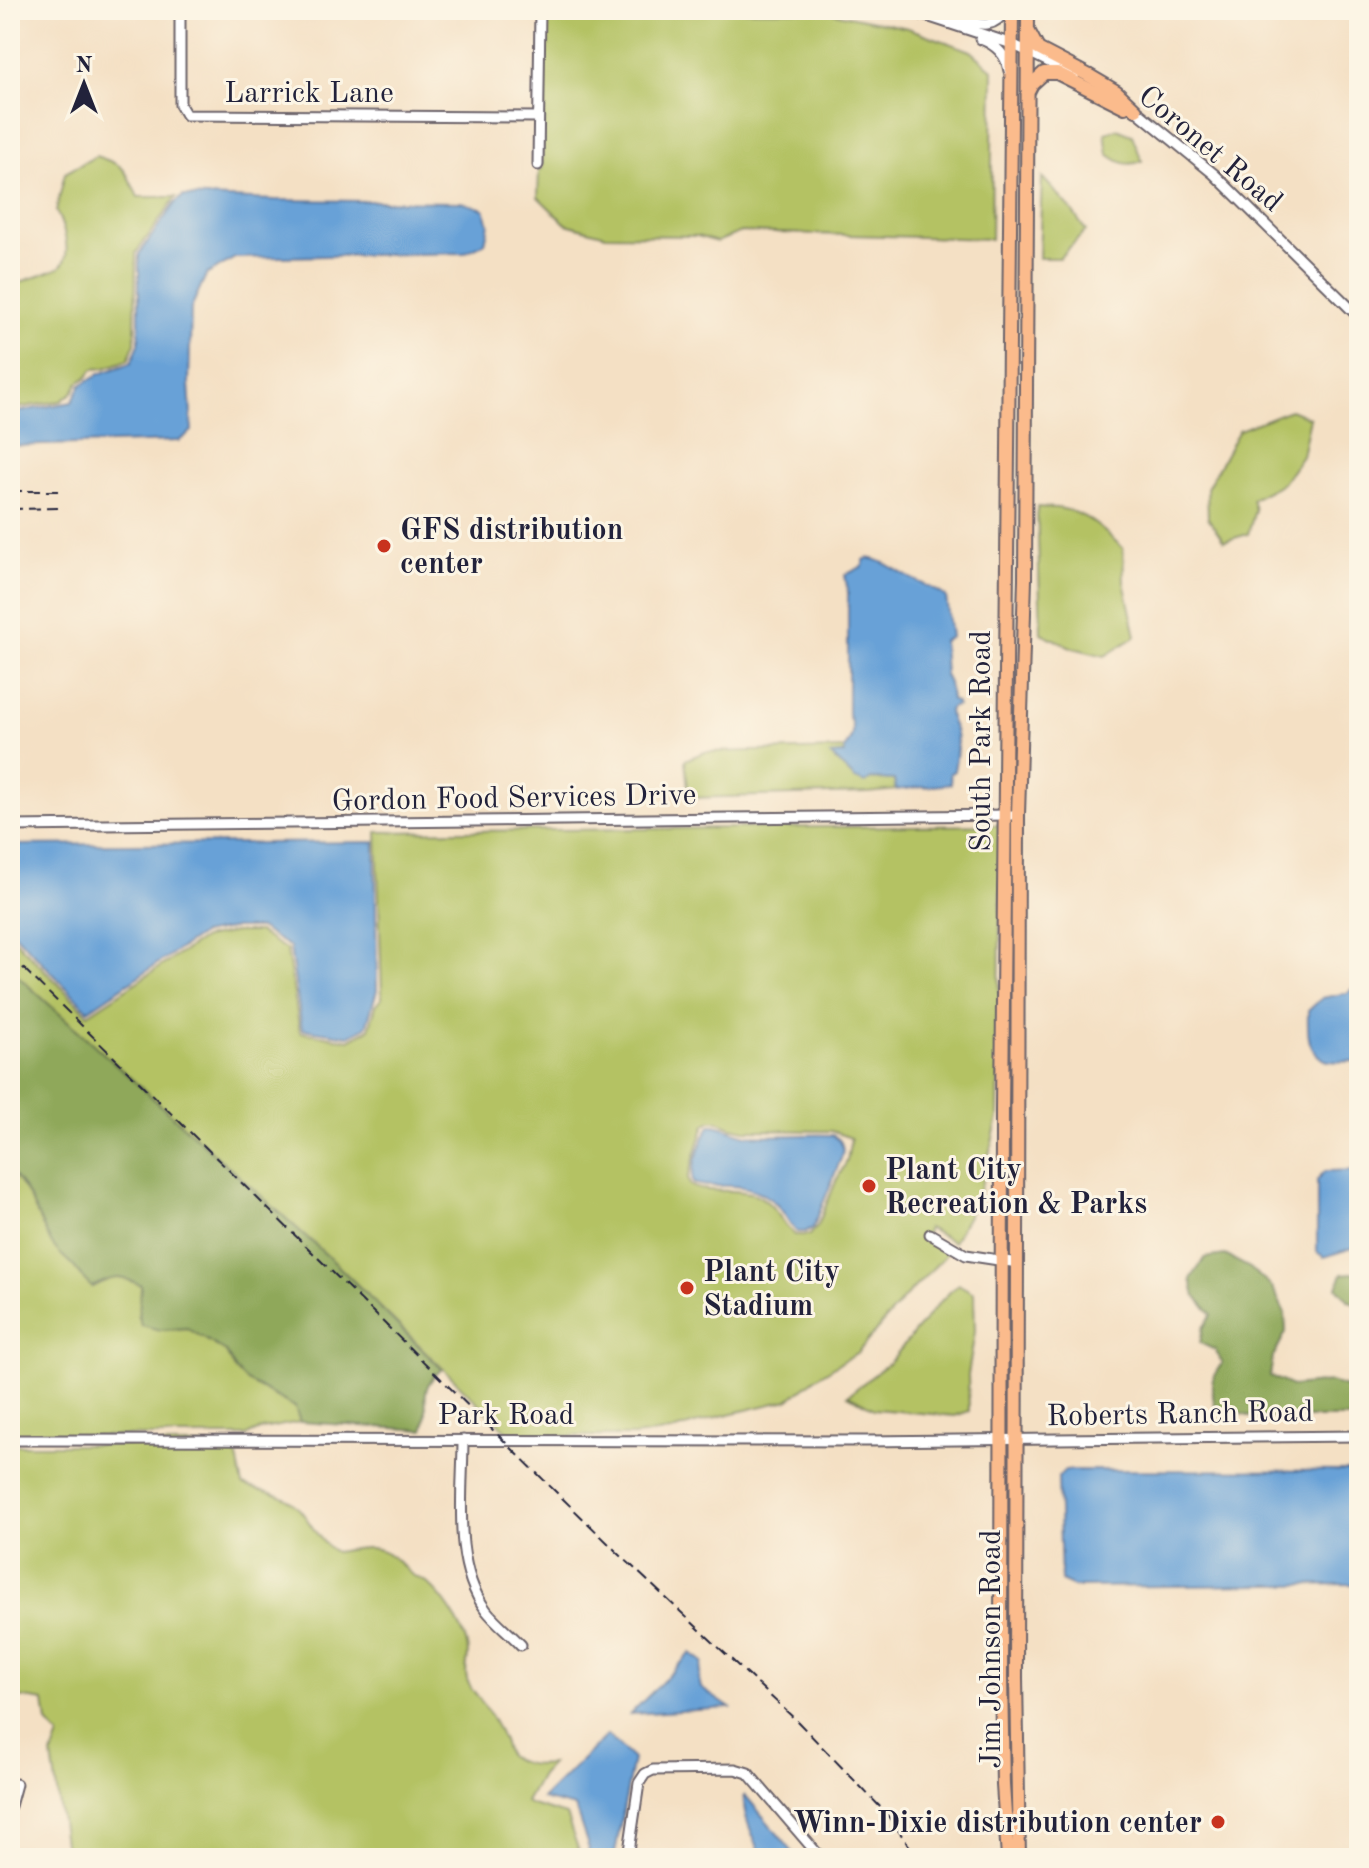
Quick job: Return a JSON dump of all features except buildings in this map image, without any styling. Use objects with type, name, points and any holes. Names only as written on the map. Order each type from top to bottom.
[{"type":"main road","points":[[1015,10],[1012,44],[1021,73],[1023,159],[1027,179]]},
{"type":"main road","points":[[1015,10],[1019,36],[1028,51]]},
{"type":"main road","points":[[1028,10],[1028,51]]},
{"type":"main road","points":[[1028,29],[1038,49],[1117,92],[1138,112]]},
{"type":"main road","name":"South Park Road","points":[[1009,1439],[1018,950],[1012,919],[1012,815],[1005,759],[1012,44]]},
{"type":"main road","name":"South Park Road","points":[[1009,1439],[1002,1328],[1011,1262],[1002,1140],[1004,945],[1025,579],[1028,51]]},
{"type":"main road","points":[[1028,93],[1037,77],[1044,73],[1057,73],[1138,112]]},
{"type":"main road","points":[[1004,945],[1009,952],[1008,1106],[1017,1126]]},
{"type":"main road","name":"Jim Johnson Road","points":[[1008,1858],[1003,1785],[1001,1556],[1009,1439]]},
{"type":"main road","name":"Jim Johnson Road","points":[[1009,1439],[1016,1562],[1019,1858]]},
{"type":"main road","points":[[1001,1556],[1007,1571],[1007,1660],[1016,1678]]},
{"type":"street","name":"Larrick Lane","points":[[180,10],[180,105],[186,115],[538,117]]},
{"type":"street","points":[[538,165],[540,10]]},
{"type":"street","points":[[900,10],[983,25],[1000,19],[1006,10]]},
{"type":"street","points":[[930,17],[1000,50],[1012,80]]},
{"type":"street","name":"Coronet Road","points":[[930,17],[1028,51],[1138,112],[1214,174],[1359,317]]},
{"type":"street","name":"Gordon Food Services Drive","points":[[10,826],[1012,815]]},
{"type":"street","points":[[930,1234],[966,1255],[1011,1262]]},
{"type":"street","name":"Roberts Ranch Road","points":[[1009,1439],[1359,1436]]},
{"type":"street","name":"Park Road","points":[[10,1440],[1009,1439]]},
{"type":"street","points":[[463,1440],[463,1541],[467,1571],[487,1611],[521,1645]]},
{"type":"street","points":[[628,1858],[639,1783],[645,1774],[653,1770],[735,1769],[748,1773],[821,1858]]},
{"type":"street","points":[[10,1806],[16,1784]]},
{"type":"green space","points":[[544,10],[824,11],[908,28],[971,51],[993,70],[991,239],[741,232],[717,242],[697,236],[606,235],[566,224],[538,197],[539,169],[542,169]]},
{"type":"green space","points":[[1117,129],[1132,135],[1142,161],[1124,163],[1108,154],[1105,133]]},
{"type":"green space","points":[[96,156],[123,169],[138,197],[176,197],[136,253],[135,343],[128,360],[93,369],[61,401],[10,409],[10,286],[56,269],[64,262],[66,239],[56,211],[65,173]]},
{"type":"green space","points":[[1042,177],[1086,231],[1059,258],[1039,258]]},
{"type":"green space","points":[[1290,410],[1310,418],[1302,456],[1283,483],[1252,499],[1255,510],[1248,534],[1224,541],[1208,518],[1207,488],[1239,430]]},
{"type":"green space","points":[[1037,507],[1072,511],[1096,524],[1123,548],[1124,582],[1136,636],[1105,656],[1073,648],[1041,633]]},
{"type":"green space","points":[[844,749],[845,754],[832,755],[855,779],[894,780],[896,790],[689,798],[685,760],[705,752]]},
{"type":"green space","points":[[1001,825],[998,1118],[978,1198],[953,1242],[928,1228],[925,1236],[948,1250],[944,1257],[858,1352],[788,1400],[672,1431],[634,1436],[512,1436],[333,1261],[10,969],[10,935],[88,1014],[204,938],[235,932],[258,932],[287,950],[300,1032],[349,1040],[369,1029],[376,1005],[382,998],[377,832]],"holes":[[[717,1121],[745,1130],[831,1131],[851,1138],[847,1161],[818,1225],[810,1235],[795,1235],[772,1207],[754,1194],[704,1190],[690,1185],[688,1178],[705,1125]]]},
{"type":"green space","points":[[10,969],[333,1261],[442,1369],[428,1385],[423,1430],[300,1422],[295,1407],[245,1380],[226,1352],[187,1328],[160,1330],[141,1325],[141,1285],[116,1278],[92,1287],[58,1251],[24,1189],[10,1172]]},
{"type":"green space","points":[[10,1172],[29,1197],[55,1248],[89,1285],[92,1287],[116,1278],[141,1285],[138,1317],[177,1329],[187,1328],[226,1352],[245,1380],[295,1407],[300,1422],[262,1429],[247,1436],[10,1436]]},
{"type":"green space","points":[[1225,1255],[1250,1268],[1273,1288],[1285,1313],[1286,1332],[1273,1357],[1270,1376],[1292,1386],[1331,1382],[1351,1389],[1359,1384],[1359,1418],[1255,1418],[1215,1406],[1212,1383],[1222,1363],[1215,1350],[1200,1343],[1203,1328],[1212,1314],[1195,1296],[1191,1279],[1205,1258]]},
{"type":"green space","points":[[1359,1272],[1359,1305],[1349,1301],[1337,1287],[1342,1274]]},
{"type":"green space","points":[[958,1284],[974,1293],[975,1331],[968,1375],[969,1411],[955,1416],[874,1409],[848,1395],[890,1362]]},
{"type":"green space","points":[[10,1445],[238,1445],[236,1453],[243,1485],[294,1504],[335,1552],[372,1548],[392,1556],[433,1589],[456,1620],[467,1645],[467,1681],[493,1720],[508,1756],[529,1764],[551,1764],[526,1802],[566,1815],[579,1851],[576,1858],[66,1858],[52,1755],[59,1736],[47,1723],[44,1701],[10,1696]]},
{"type":"water","points":[[183,196],[461,202],[484,209],[489,224],[485,243],[464,253],[235,258],[206,275],[191,308],[189,383],[192,431],[179,441],[10,446],[10,413],[72,402],[81,385],[99,374],[131,363],[139,344],[139,254]]},
{"type":"water","points":[[868,558],[883,562],[946,597],[951,637],[943,641],[945,675],[951,700],[957,706],[949,710],[957,745],[954,771],[950,773],[951,784],[896,790],[894,780],[871,779],[865,783],[855,779],[831,755],[845,754],[844,749],[852,733],[848,715],[848,592],[845,575],[863,566]]},
{"type":"water","points":[[375,842],[377,990],[366,1027],[349,1036],[302,1029],[290,947],[259,928],[235,928],[202,934],[88,1010],[10,929],[10,845]]},
{"type":"water","points":[[1359,983],[1359,1061],[1325,1060],[1311,1045],[1308,1011],[1322,998],[1347,993]]},
{"type":"water","points":[[711,1125],[747,1135],[831,1135],[839,1140],[842,1156],[813,1228],[797,1232],[777,1205],[753,1190],[693,1183],[698,1153]]},
{"type":"water","points":[[1359,1170],[1359,1246],[1324,1257],[1317,1252],[1317,1180],[1325,1171]]},
{"type":"water","points":[[1065,1470],[1359,1471],[1359,1584],[1074,1587],[1061,1581],[1058,1477]]},
{"type":"water","points":[[691,1653],[703,1662],[699,1679],[701,1688],[730,1708],[630,1714]]},
{"type":"water","points":[[607,1735],[633,1759],[614,1858],[586,1858],[589,1849],[575,1807],[542,1799]]},
{"type":"water","points":[[745,1795],[797,1858],[763,1858],[747,1819]]},
{"type":"railway","points":[[10,491],[62,491]]},
{"type":"railway","points":[[10,509],[62,508]]},
{"type":"railway","points":[[10,955],[617,1552],[797,1721],[885,1812],[918,1858]]},
{"type":"place","name":"GFS distribution center","points":[[384,546]]},
{"type":"place","name":"Plant City Recreation & Parks","points":[[869,1186]]},
{"type":"place","name":"Plant City Stadium","points":[[687,1288]]},
{"type":"place","name":"Winn-Dixie distribution center","points":[[1218,1822]]}]
